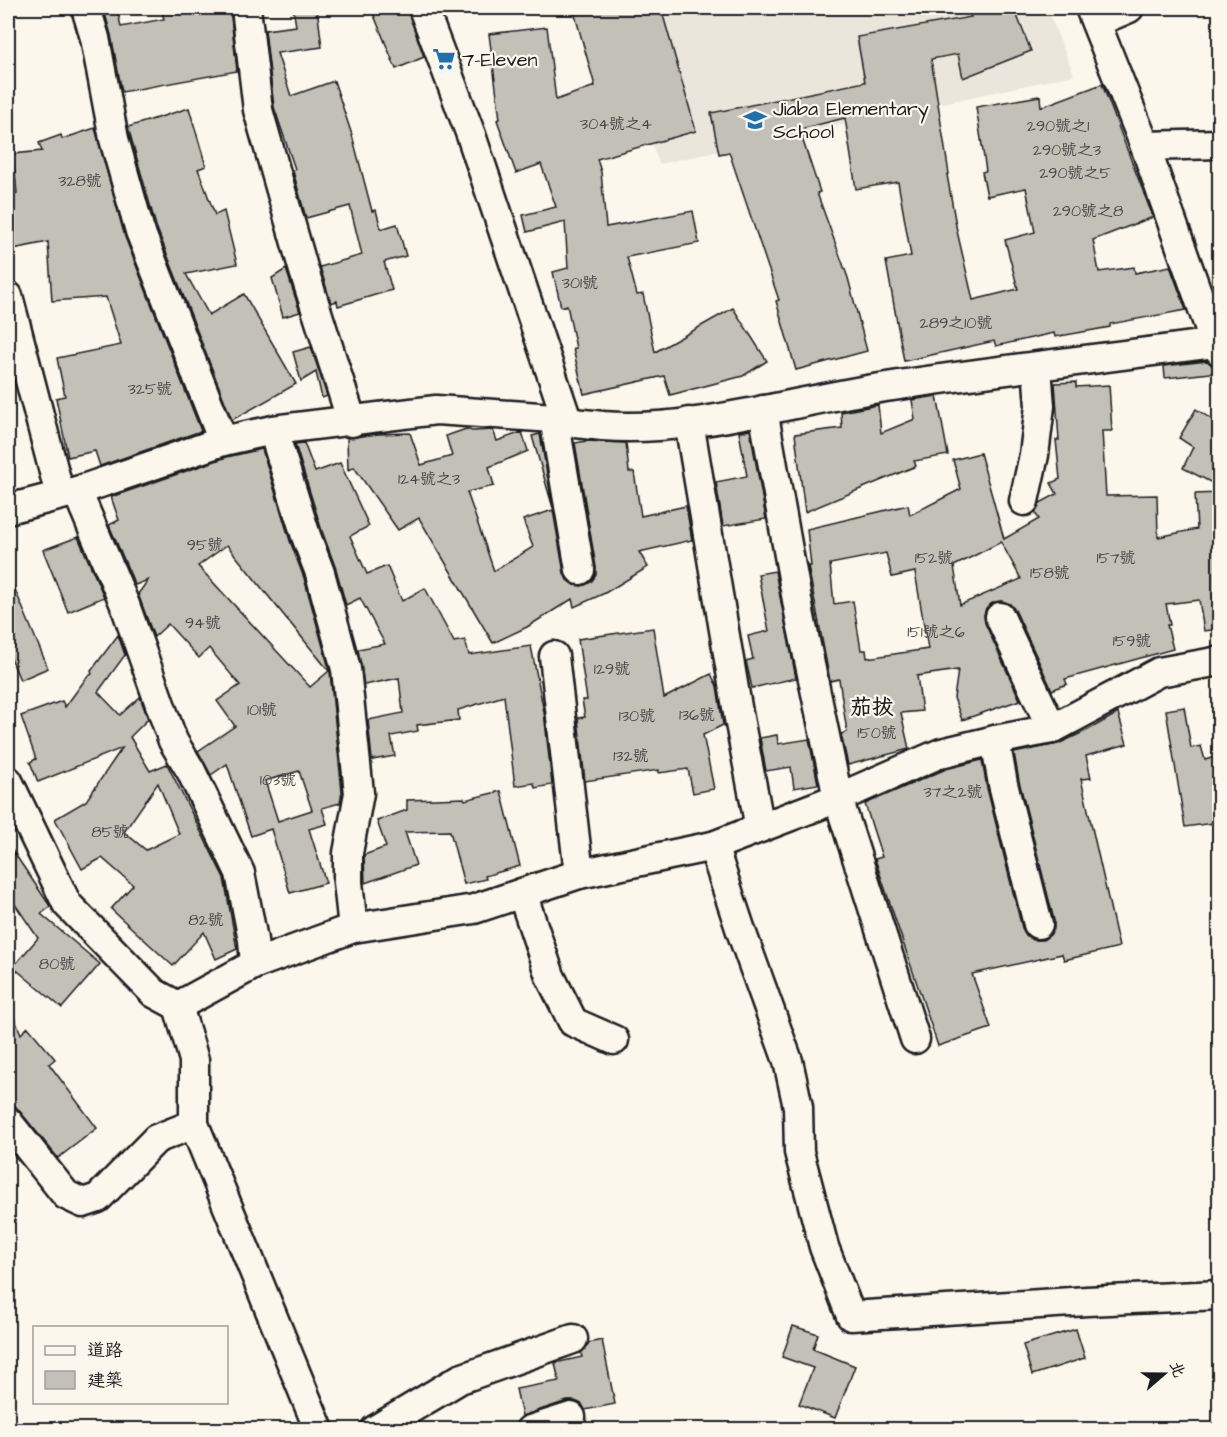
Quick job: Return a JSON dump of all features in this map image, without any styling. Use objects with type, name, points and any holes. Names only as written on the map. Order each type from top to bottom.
[{"type":"street","points":[[86,8],[95,38],[114,139],[140,231],[223,441]]},
{"type":"street","points":[[246,8],[258,110],[304,271],[352,422]]},
{"type":"street","points":[[423,8],[471,135],[561,420],[580,570]]},
{"type":"street","points":[[8,509],[69,493],[223,441],[273,430],[436,410],[633,428],[763,410],[885,387],[1217,347],[1145,146],[1093,15],[1130,8]]},
{"type":"street","points":[[1145,146],[1220,144]]},
{"type":"street","points":[[8,296],[69,493],[125,605],[173,741],[191,771],[240,873],[253,940],[255,964]]},
{"type":"street","points":[[1024,501],[1040,406],[1037,367]]},
{"type":"street","points":[[763,410],[800,616],[838,798],[915,1039]]},
{"type":"street","points":[[689,422],[738,713],[760,828]]},
{"type":"street","points":[[273,430],[320,573],[346,669],[359,794],[348,854],[348,882],[353,928]]},
{"type":"street","points":[[1000,617],[1052,729]]},
{"type":"street","points":[[554,657],[579,874]]},
{"type":"street","points":[[178,1006],[255,964],[353,928],[474,909],[579,874],[713,846],[838,798],[941,753],[1052,729],[1159,672],[1220,661]]},
{"type":"street","points":[[995,740],[1003,784],[1038,924]]},
{"type":"street","points":[[8,781],[67,904],[153,993],[178,1006],[194,1060],[194,1124],[319,1430]]},
{"type":"street","points":[[713,846],[788,1061],[798,1107],[799,1152],[824,1247],[851,1316],[1220,1295]]},
{"type":"street","points":[[522,893],[550,976],[573,1022],[614,1040]]},
{"type":"street","points":[[8,1122],[66,1195],[83,1203],[98,1198],[156,1139],[194,1124]]},
{"type":"street","points":[[375,1430],[460,1379],[573,1339]]},
{"type":"street","points":[[530,1430],[571,1417]]},
{"type":"shaded area","name":"Jiaba Elementary School","points":[[604,8],[1047,8],[1074,75],[659,164]]},
{"type":"building","points":[[117,8],[121,27],[164,19],[161,8],[230,8],[237,71],[122,92],[104,10]]},
{"type":"building","points":[[293,8],[317,8],[322,47],[277,53],[291,96],[334,81],[352,135],[372,211],[376,210],[381,229],[397,224],[406,256],[384,262],[392,290],[338,306],[337,301],[331,303],[320,267],[362,255],[350,206],[306,218],[293,171],[295,169],[274,107],[265,30],[296,26]]},
{"type":"building","points":[[386,8],[407,8],[424,57],[396,69],[373,13]]},
{"type":"building","points":[[573,8],[661,8],[696,131],[597,159],[601,172],[606,227],[693,211],[699,243],[627,257],[637,295],[643,294],[655,352],[733,308],[767,361],[743,376],[670,395],[664,376],[584,394],[573,349],[576,348],[567,305],[561,307],[553,272],[568,268],[565,222],[527,232],[523,215],[556,207],[541,164],[516,173],[497,120],[500,119],[489,34],[547,27],[556,100],[595,86]]},
{"type":"building","points":[[967,8],[1014,8],[1031,51],[963,78],[958,54],[931,59],[949,174],[947,175],[973,300],[1018,289],[1005,240],[1035,232],[1026,188],[987,196],[982,172],[986,171],[976,107],[1040,96],[1041,107],[1102,84],[1153,217],[1093,240],[1099,272],[1134,267],[1135,273],[1170,266],[1186,310],[1055,337],[1054,333],[996,346],[994,341],[904,361],[886,261],[911,256],[898,182],[856,189],[845,118],[804,128],[805,137],[802,138],[820,192],[817,193],[848,278],[867,351],[796,370],[776,301],[779,300],[729,152],[719,154],[711,113],[865,82],[857,37],[971,17]]},
{"type":"building","points":[[189,108],[206,166],[198,169],[215,215],[224,211],[237,264],[186,274],[209,315],[244,294],[296,384],[232,420],[156,226],[128,127]]},
{"type":"building","points":[[95,128],[125,237],[201,431],[100,466],[95,451],[68,457],[56,398],[65,396],[57,358],[121,345],[106,297],[52,301],[48,242],[8,250],[8,194],[17,193],[13,154],[42,151],[39,143],[61,135],[62,139]]},
{"type":"building","points":[[286,269],[300,312],[283,317],[272,278]]},
{"type":"building","points":[[311,347],[327,396],[322,398],[316,372],[301,381],[293,352]]},
{"type":"building","points":[[1207,361],[1218,367],[1219,372],[1165,378],[1164,366]]},
{"type":"building","points":[[1076,382],[1076,387],[1109,385],[1112,431],[1102,431],[1106,496],[1157,495],[1158,537],[1197,529],[1195,494],[1220,493],[1220,629],[1204,631],[1199,600],[1166,604],[1170,625],[1167,625],[1173,649],[1065,679],[1067,684],[1052,690],[1015,610],[1010,604],[1002,601],[994,602],[986,608],[985,623],[1020,700],[962,720],[954,698],[958,670],[917,676],[922,711],[901,713],[909,749],[848,765],[841,734],[847,732],[839,679],[830,681],[808,566],[811,566],[807,529],[908,505],[910,515],[961,489],[953,460],[980,453],[1004,539],[1039,519],[1035,513],[1040,503],[1057,494],[1051,483],[1060,479],[1056,440],[1059,440],[1055,383]],"holes":[[[1001,542],[1021,579],[960,605],[954,566]],[[886,553],[892,577],[915,572],[928,649],[867,658],[866,650],[861,650],[853,601],[834,604],[830,564]]]},
{"type":"building","points":[[937,396],[948,455],[914,461],[916,466],[805,512],[795,434],[842,428],[841,412],[878,405],[881,433],[915,419],[912,400]]},
{"type":"building","points":[[1196,409],[1220,425],[1220,487],[1183,468],[1193,447],[1179,438]]},
{"type":"building","points":[[466,429],[493,430],[497,441],[522,432],[528,451],[489,467],[494,486],[467,492],[494,571],[533,547],[523,520],[553,510],[567,580],[574,585],[582,586],[591,582],[596,575],[575,443],[586,441],[626,443],[629,472],[634,472],[641,516],[686,506],[692,540],[639,552],[648,567],[605,593],[574,607],[572,599],[527,627],[493,643],[419,518],[398,530],[354,467],[348,470],[347,438],[410,433],[421,465],[452,456],[446,436]]},
{"type":"building","points":[[750,430],[766,519],[723,526],[716,482],[747,476],[739,432]]},
{"type":"building","points":[[540,434],[553,508],[532,436]]},
{"type":"building","points":[[304,443],[315,472],[340,463],[369,526],[350,536],[367,574],[387,566],[402,601],[425,588],[454,642],[465,640],[469,655],[531,646],[544,712],[552,785],[535,788],[534,783],[515,786],[504,696],[458,710],[459,720],[417,725],[418,731],[391,736],[395,756],[372,760],[368,720],[403,713],[399,678],[364,685],[358,649],[385,644],[360,598],[346,605],[295,444]]},
{"type":"building","points":[[262,449],[290,541],[304,578],[330,672],[342,792],[340,803],[322,808],[327,824],[309,829],[326,883],[290,893],[271,829],[251,836],[227,764],[211,775],[198,751],[235,726],[217,701],[240,685],[209,648],[199,658],[168,624],[154,637],[138,594],[148,580],[135,585],[109,525],[119,520],[111,497],[227,457]],"holes":[[[227,545],[329,671],[310,687],[198,566]],[[299,771],[312,810],[278,821],[265,781]]]},
{"type":"building","points":[[78,537],[104,597],[68,612],[43,550]]},
{"type":"building","points":[[775,571],[796,678],[752,688],[746,661],[753,659],[748,636],[769,631],[758,574]]},
{"type":"building","points":[[8,573],[48,668],[20,680],[8,651]]},
{"type":"building","points":[[653,628],[664,698],[711,674],[717,686],[723,725],[703,735],[714,789],[693,793],[688,769],[659,773],[659,770],[585,781],[578,718],[585,717],[582,700],[587,700],[578,639]]},
{"type":"building","points":[[118,635],[125,655],[98,692],[120,715],[140,697],[148,719],[130,737],[150,771],[167,764],[224,878],[237,949],[216,959],[204,932],[173,966],[111,909],[133,885],[102,858],[82,869],[55,819],[86,801],[122,748],[38,782],[30,762],[36,759],[21,716],[62,701],[65,707],[87,677],[92,674],[91,671]],"holes":[[[158,783],[179,834],[146,850],[124,832]]]},
{"type":"building","points":[[1184,707],[1191,748],[1201,746],[1205,760],[1215,757],[1220,788],[1220,822],[1185,827],[1166,710]]},
{"type":"building","points":[[1118,713],[1127,744],[1086,756],[1091,778],[1081,779],[1119,947],[1064,960],[1062,954],[972,974],[991,1028],[938,1046],[875,859],[882,857],[865,804],[946,769],[982,760],[1022,928],[1033,940],[1043,940],[1054,929],[1054,920],[1014,753],[1058,744]]},
{"type":"building","points":[[777,735],[778,744],[809,739],[818,784],[794,788],[791,767],[766,771],[760,738]]},
{"type":"building","points":[[501,791],[520,866],[485,876],[486,879],[464,884],[450,831],[405,832],[416,865],[365,883],[364,855],[386,847],[377,821],[407,810],[407,800],[464,798],[465,800]]},
{"type":"building","points":[[8,844],[50,907],[41,914],[100,964],[62,1008],[13,967],[38,938],[8,894]]},
{"type":"building","points":[[8,1003],[21,1034],[28,1027],[55,1059],[49,1064],[97,1128],[58,1158],[8,1097]]},
{"type":"building","points":[[793,1326],[818,1334],[813,1349],[855,1366],[835,1418],[799,1404],[813,1368],[782,1357]]},
{"type":"building","points":[[1076,1329],[1085,1358],[1032,1375],[1023,1345]]},
{"type":"building","points":[[602,1340],[615,1404],[585,1410],[582,1404],[567,1401],[522,1416],[516,1389],[559,1381],[555,1363],[582,1357],[581,1353],[589,1343]]},
{"type":"place","name":"7-Eleven","points":[[444,59]]},
{"type":"place","name":"Jiaba Elementary School","points":[[755,120]]},
{"type":"district","name":"茄拔","points":[[872,706]]}]
